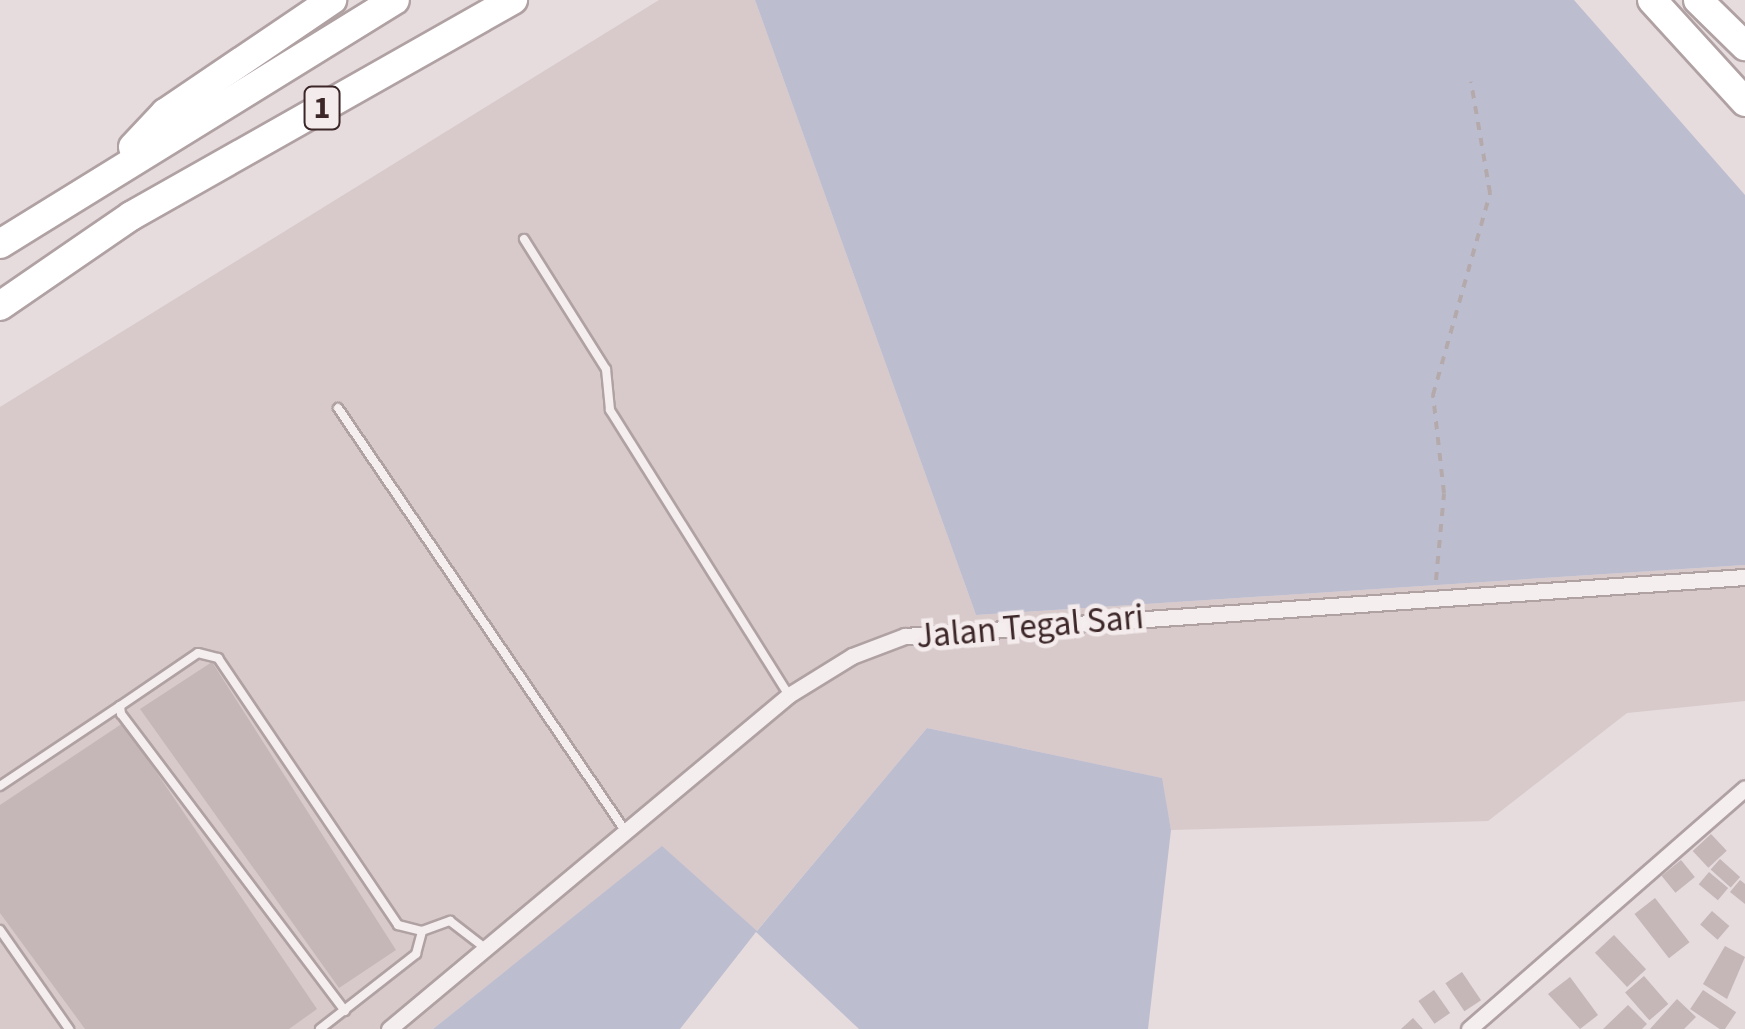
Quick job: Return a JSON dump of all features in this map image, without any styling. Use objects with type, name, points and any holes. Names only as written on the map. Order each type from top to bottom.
[{"type":"highway","points":[[112,170],[164,113],[332,0]]},
{"type":"highway","name":"1","points":[[0,244],[112,170],[395,0]]},
{"type":"highway","name":"1","points":[[0,306],[131,216],[514,0]]},
{"type":"highway","points":[[131,216],[533,0]]},
{"type":"highway","points":[[1630,0],[1723,80]]},
{"type":"highway","points":[[1652,0],[1745,102]]},
{"type":"highway","points":[[1698,0],[1744,45]]},
{"type":"highway","points":[[1710,0],[1744,45]]},
{"type":"street","name":"Jalan Tegal Sari","points":[[389,1029],[790,694],[852,656],[924,633],[1745,577]]},
{"type":"street","points":[[1469,1029],[1745,788]]},
{"type":"lane","points":[[524,240],[606,370],[610,410],[790,694]]},
{"type":"lane","points":[[338,408],[624,830]]},
{"type":"lane","points":[[0,786],[198,654],[218,658],[398,924],[422,931],[450,921],[485,948]]},
{"type":"lane","points":[[120,706],[126,725],[345,1011]]},
{"type":"lane","points":[[0,930],[69,1029]]},
{"type":"lane","points":[[320,1029],[416,954],[422,931]]},
{"type":"path","points":[[1432,597],[1442,555],[1444,493],[1434,395],[1490,193],[1470,82]]},
{"type":"shaded area","points":[[659,0],[755,0],[976,615],[1745,565],[1745,701],[1627,713],[1488,821],[1171,830],[1161,778],[927,728],[756,932],[662,847],[433,1029],[0,1029],[0,407]]},
{"type":"shaded area","points":[[755,0],[1574,0],[1745,195],[1745,565],[976,615]]},
{"type":"shaded area","points":[[927,728],[1162,778],[1171,830],[1148,1029],[859,1029],[756,932],[680,1029],[433,1029],[662,846],[757,931]]},
{"type":"building","points":[[212,662],[396,950],[339,988],[140,709]]},
{"type":"building","points":[[123,723],[317,1009],[289,1029],[85,1029],[0,913],[0,805]]},
{"type":"building","points":[[1711,834],[1727,851],[1708,868],[1693,851]]},
{"type":"building","points":[[1720,859],[1740,877],[1731,887],[1711,869]]},
{"type":"building","points":[[1681,860],[1695,877],[1675,893],[1662,876]]},
{"type":"building","points":[[1709,872],[1728,888],[1718,900],[1699,884]]},
{"type":"building","points":[[1740,880],[1745,884],[1745,904],[1730,892]]},
{"type":"building","points":[[1655,898],[1689,942],[1669,958],[1635,914]]},
{"type":"building","points":[[1712,911],[1729,926],[1718,940],[1700,925]]},
{"type":"building","points":[[1614,935],[1646,969],[1627,987],[1595,953]]},
{"type":"building","points":[[1725,946],[1745,957],[1727,999],[1703,984]]},
{"type":"building","points":[[1462,972],[1481,1000],[1464,1011],[1445,983]]},
{"type":"building","points":[[1644,976],[1668,1004],[1649,1020],[1625,992]]},
{"type":"building","points":[[1570,977],[1598,1015],[1580,1029],[1548,994]]},
{"type":"building","points":[[1434,990],[1450,1013],[1434,1024],[1418,1001]]},
{"type":"building","points":[[1703,990],[1736,1012],[1725,1029],[1720,1029],[1690,1009]]},
{"type":"building","points":[[1677,999],[1696,1017],[1684,1029],[1650,1029]]},
{"type":"building","points":[[1628,1005],[1647,1024],[1642,1029],[1603,1029]]},
{"type":"building","points":[[1413,1018],[1423,1029],[1401,1029]]}]
